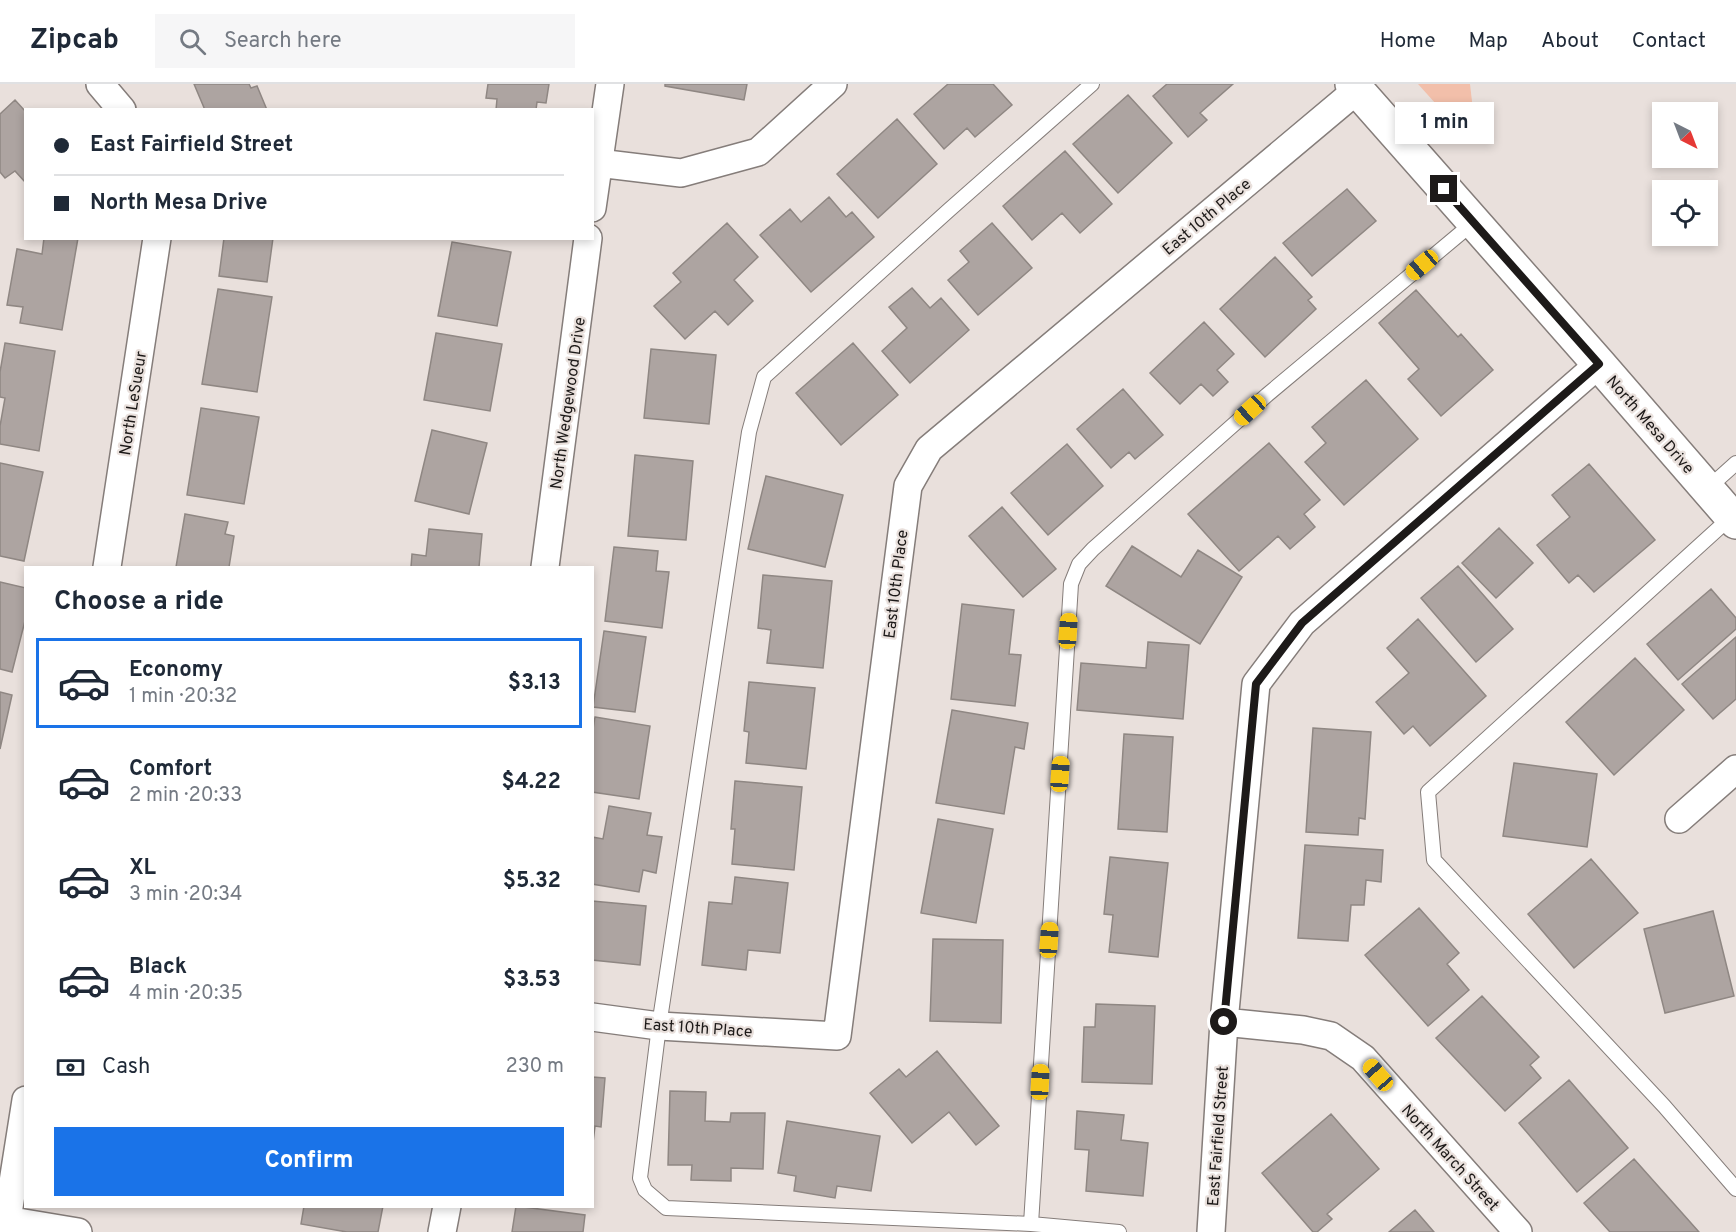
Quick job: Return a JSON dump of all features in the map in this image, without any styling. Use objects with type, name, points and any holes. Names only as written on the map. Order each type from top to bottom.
[{"type":"main road","name":"North Mesa Drive","points":[[1354,87],[1599,364],[1733,520]]},
{"type":"street","points":[[100,84],[121,108]]},
{"type":"street","points":[[594,193],[610,84]]},
{"type":"street","points":[[598,163],[681,174],[758,152],[833,84]]},
{"type":"street","name":"East 10th Place","points":[[594,1017],[659,1026],[837,1036],[908,486],[929,449],[1354,87]]},
{"type":"street","name":"North LeSueur","points":[[107,566],[158,240]]},
{"type":"street","name":"North Wedgewood Drive","points":[[545,566],[588,240]]},
{"type":"street","name":"East Fairfield Street","points":[[1211,1232],[1224,1022],[1256,684],[1302,623],[1599,364]]},
{"type":"street","points":[[1679,819],[1736,769]]},
{"type":"street","name":"North March Street","points":[[1224,1022],[1303,1030],[1331,1036],[1363,1058],[1518,1232]]},
{"type":"street","points":[[24,1111],[4,1219],[78,1232]]},
{"type":"street","points":[[442,1232],[447,1208]]},
{"type":"lane","points":[[1092,84],[764,377],[749,432],[659,1026],[640,1178],[645,1190],[666,1208],[1031,1224],[1119,1232]]},
{"type":"lane","points":[[1031,1224],[1071,584],[1079,564],[1267,395],[1474,222]]},
{"type":"lane","points":[[1707,489],[1736,463]]},
{"type":"lane","points":[[1733,520],[1428,792],[1434,860],[1664,1106],[1736,1189]]},
{"type":"shaded area","points":[[1418,84],[1470,84],[1476,136],[1472,144]]},
{"type":"building","points":[[194,84],[249,84],[251,88],[257,86],[266,108],[204,108]]},
{"type":"building","points":[[488,84],[549,84],[546,103],[537,102],[536,108],[496,108],[497,99],[486,98]]},
{"type":"building","points":[[665,84],[747,84],[744,100],[665,86]]},
{"type":"building","points":[[948,84],[993,84],[1012,105],[975,137],[967,128],[944,149],[914,114]]},
{"type":"building","points":[[1167,84],[1233,84],[1200,113],[1207,120],[1188,137],[1153,96]]},
{"type":"building","points":[[1128,95],[1172,143],[1118,193],[1073,144]]},
{"type":"building","points":[[15,100],[24,110],[24,181],[15,171],[5,178],[0,172],[0,114]]},
{"type":"building","points":[[897,119],[937,164],[878,218],[837,174]]},
{"type":"building","points":[[1065,151],[1112,204],[1080,233],[1062,213],[1032,240],[1003,206]]},
{"type":"building","points":[[1347,189],[1376,221],[1312,276],[1283,243]]},
{"type":"building","points":[[829,197],[846,217],[852,212],[874,237],[811,292],[760,235],[790,209],[801,222]]},
{"type":"building","points":[[727,223],[758,257],[734,280],[753,301],[728,325],[715,311],[685,339],[654,306],[681,282],[673,273]]},
{"type":"building","points":[[992,223],[1032,268],[978,315],[948,280],[969,262],[960,251]]},
{"type":"building","points":[[44,240],[78,240],[62,330],[20,323],[23,307],[7,305],[17,249],[42,254]]},
{"type":"building","points":[[224,240],[273,240],[267,282],[219,276]]},
{"type":"building","points":[[452,242],[511,252],[497,326],[438,316]]},
{"type":"building","points":[[1275,257],[1312,297],[1308,300],[1316,309],[1265,357],[1220,309]]},
{"type":"building","points":[[912,288],[930,308],[941,298],[969,330],[910,383],[882,351],[907,328],[889,307]]},
{"type":"building","points":[[218,289],[272,297],[257,392],[202,384]]},
{"type":"building","points":[[1416,290],[1458,337],[1461,334],[1493,370],[1441,416],[1408,379],[1419,369],[1379,323]]},
{"type":"building","points":[[1204,322],[1234,354],[1217,370],[1228,382],[1213,396],[1201,384],[1180,404],[1150,373]]},
{"type":"building","points":[[436,333],[502,344],[490,411],[424,400]]},
{"type":"building","points":[[5,343],[55,351],[39,451],[0,444],[0,426],[5,398],[0,397],[0,372]]},
{"type":"building","points":[[853,343],[898,395],[841,445],[796,393]]},
{"type":"building","points":[[651,349],[716,355],[709,424],[644,418]]},
{"type":"building","points":[[1366,380],[1418,439],[1344,505],[1305,462],[1326,443],[1312,427]]},
{"type":"building","points":[[1123,389],[1163,435],[1135,459],[1129,452],[1111,468],[1077,429]]},
{"type":"building","points":[[201,408],[259,417],[244,504],[187,495]]},
{"type":"building","points":[[432,430],[487,443],[469,514],[415,501]]},
{"type":"building","points":[[1269,443],[1320,500],[1304,514],[1315,527],[1290,549],[1278,536],[1239,571],[1188,514]]},
{"type":"building","points":[[1067,444],[1103,486],[1048,535],[1011,493]]},
{"type":"building","points":[[635,455],[693,461],[686,540],[628,536]]},
{"type":"building","points":[[0,463],[43,472],[24,561],[0,556]]},
{"type":"building","points":[[1589,464],[1655,540],[1594,592],[1578,575],[1569,583],[1537,545],[1570,517],[1552,495]]},
{"type":"building","points":[[766,476],[843,495],[825,567],[748,549]]},
{"type":"building","points":[[1002,507],[1056,569],[1023,597],[969,536]]},
{"type":"building","points":[[185,514],[228,522],[225,534],[234,536],[229,566],[176,566]]},
{"type":"building","points":[[1499,528],[1533,563],[1496,598],[1462,563]]},
{"type":"building","points":[[429,529],[482,534],[479,566],[411,566],[412,554],[426,556]]},
{"type":"building","points":[[1132,546],[1181,577],[1198,550],[1242,577],[1200,644],[1106,586]]},
{"type":"building","points":[[614,547],[658,551],[656,571],[669,572],[662,628],[605,621]]},
{"type":"building","points":[[1458,566],[1513,629],[1476,662],[1421,598]]},
{"type":"building","points":[[763,575],[832,581],[823,668],[767,663],[771,630],[758,628]]},
{"type":"building","points":[[0,582],[24,588],[24,625],[12,672],[0,669]]},
{"type":"building","points":[[1711,589],[1736,618],[1736,629],[1678,680],[1647,644]]},
{"type":"building","points":[[962,604],[1014,610],[1009,654],[1021,655],[1015,706],[951,699]]},
{"type":"building","points":[[1418,619],[1486,696],[1430,746],[1413,726],[1404,734],[1376,702],[1409,673],[1387,648]]},
{"type":"building","points":[[604,631],[646,637],[635,712],[594,707]]},
{"type":"building","points":[[1736,637],[1736,699],[1713,719],[1682,684]]},
{"type":"building","points":[[1148,642],[1189,645],[1183,719],[1077,710],[1081,663],[1146,668]]},
{"type":"building","points":[[1635,658],[1684,710],[1614,775],[1566,722]]},
{"type":"building","points":[[749,682],[815,688],[806,769],[746,763],[749,732],[744,731]]},
{"type":"building","points":[[0,692],[12,695],[0,749]]},
{"type":"building","points":[[952,710],[1028,723],[1024,749],[1015,747],[1004,814],[936,803]]},
{"type":"building","points":[[595,717],[650,726],[639,799],[594,792]]},
{"type":"building","points":[[1313,728],[1371,732],[1365,819],[1359,818],[1358,835],[1306,832]]},
{"type":"building","points":[[1124,734],[1173,737],[1167,832],[1118,829]]},
{"type":"building","points":[[1514,763],[1597,774],[1587,847],[1503,836]]},
{"type":"building","points":[[735,781],[802,787],[794,870],[732,864],[735,829],[731,829]]},
{"type":"building","points":[[609,806],[651,813],[647,835],[662,837],[656,873],[643,870],[639,892],[594,884],[594,837],[603,839]]},
{"type":"building","points":[[938,819],[993,829],[976,923],[921,913]]},
{"type":"building","points":[[1305,845],[1383,850],[1381,882],[1366,880],[1364,905],[1351,905],[1348,941],[1298,938]]},
{"type":"building","points":[[1110,857],[1168,863],[1158,957],[1109,952],[1113,915],[1104,914]]},
{"type":"building","points":[[1591,859],[1638,913],[1574,968],[1528,914]]},
{"type":"building","points":[[735,877],[788,883],[780,953],[748,950],[746,970],[702,965],[709,902],[732,904]]},
{"type":"building","points":[[594,901],[646,906],[640,965],[594,960]]},
{"type":"building","points":[[1419,908],[1459,953],[1447,964],[1469,990],[1428,1026],[1365,955]]},
{"type":"building","points":[[1713,911],[1734,996],[1665,1013],[1644,929]]},
{"type":"building","points":[[933,939],[1003,940],[1001,1023],[930,1021]]},
{"type":"building","points":[[1482,996],[1539,1057],[1530,1065],[1541,1078],[1505,1111],[1436,1038]]},
{"type":"building","points":[[1096,1004],[1155,1006],[1152,1084],[1082,1082],[1084,1027],[1095,1027]]},
{"type":"building","points":[[937,1051],[999,1126],[976,1145],[949,1112],[912,1143],[870,1093],[899,1069],[906,1077]]},
{"type":"building","points":[[594,1077],[605,1078],[601,1127],[595,1126],[594,1134]]},
{"type":"building","points":[[1569,1080],[1628,1148],[1577,1192],[1519,1123]]},
{"type":"building","points":[[670,1091],[706,1092],[705,1121],[730,1122],[731,1113],[765,1113],[763,1169],[731,1168],[731,1181],[691,1180],[692,1165],[668,1165]]},
{"type":"building","points":[[1077,1111],[1124,1115],[1121,1140],[1148,1143],[1143,1196],[1086,1191],[1089,1150],[1075,1149]]},
{"type":"building","points":[[1331,1114],[1379,1169],[1327,1214],[1332,1219],[1317,1232],[1313,1232],[1262,1173]]},
{"type":"building","points":[[787,1121],[880,1136],[871,1191],[837,1186],[835,1198],[794,1191],[796,1176],[778,1173]]},
{"type":"building","points":[[1634,1159],[1699,1232],[1610,1232],[1584,1203]]},
{"type":"building","points":[[304,1208],[383,1208],[378,1232],[347,1232],[301,1224]]},
{"type":"building","points":[[516,1208],[585,1215],[583,1232],[512,1232]]},
{"type":"building","points":[[1415,1210],[1434,1232],[1389,1232]]},
{"type":"route","points":[[1224,1022],[1256,684],[1302,623],[1599,364],[1444,189]]}]
